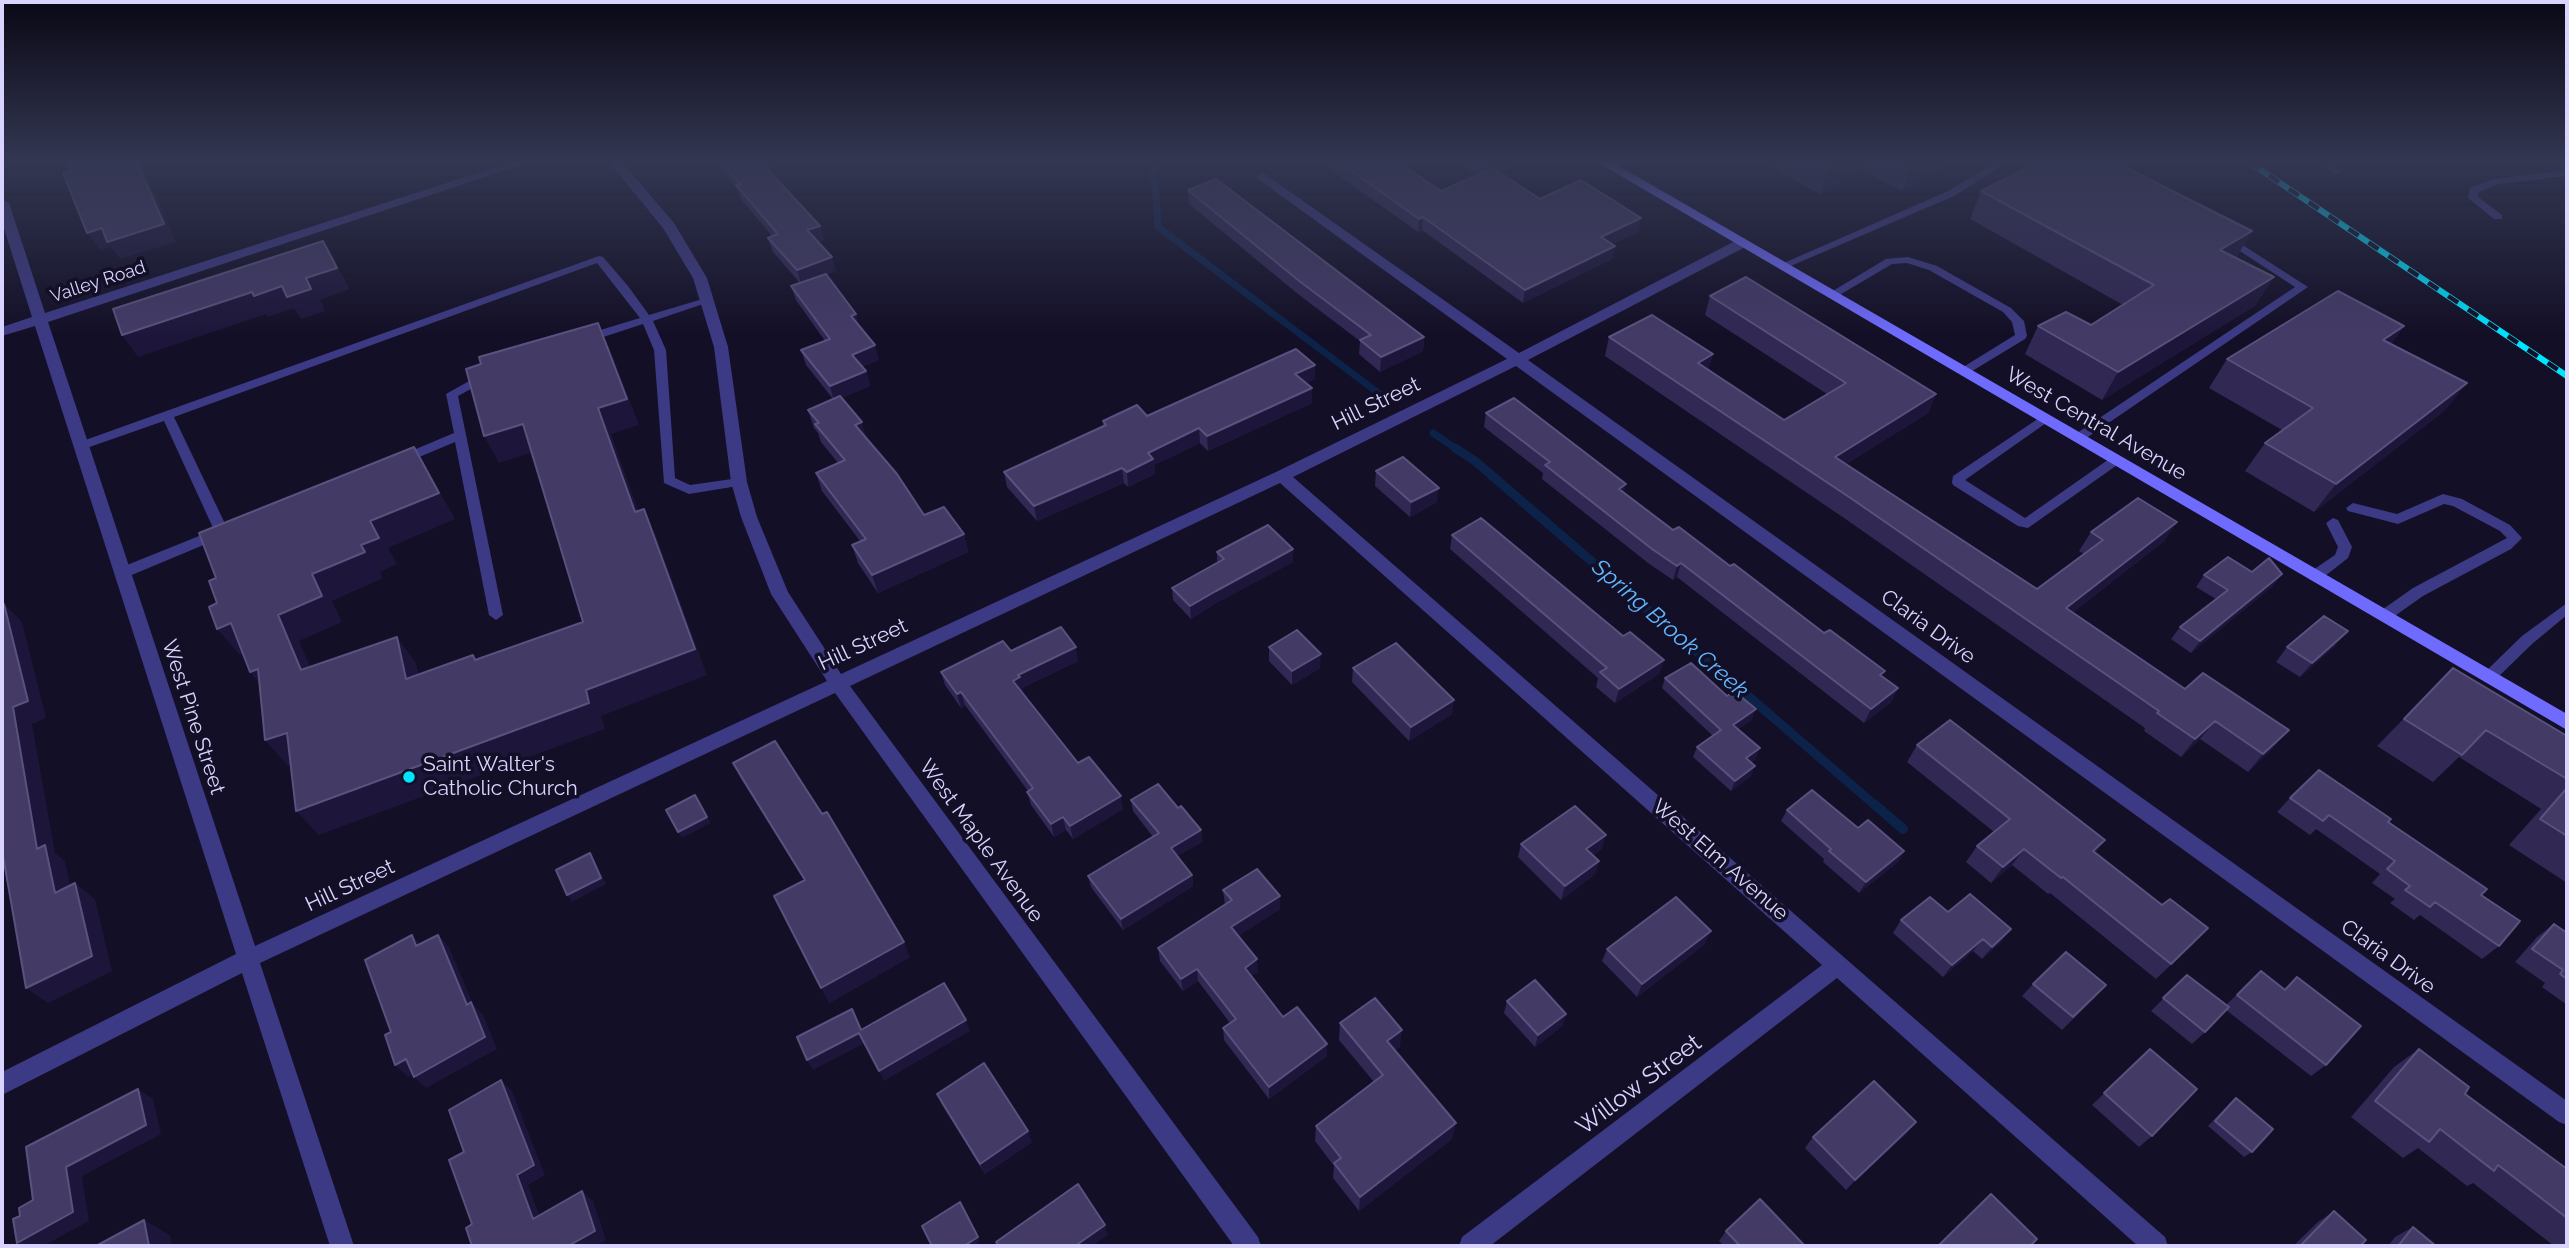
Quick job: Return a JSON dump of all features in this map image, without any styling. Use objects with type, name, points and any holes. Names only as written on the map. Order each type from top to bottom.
[{"type":"street","name":"West Pine Street","points":[[8,220],[342,1246]]},
{"type":"street","name":"Valley Road","points":[[2,332],[346,220]]},
{"type":"street","name":"West Maple Avenue","points":[[664,220],[700,278],[721,348],[739,482],[749,517],[780,594],[837,682],[1249,1246]]},
{"type":"street","name":"Claria Drive","points":[[1323,220],[2567,1114]]},
{"type":"street","name":"West Central Avenue","points":[[1703,220],[2567,723]]},
{"type":"street","name":"Hill Street","points":[[2,1084],[248,959],[1282,476],[1517,360],[1742,243]]},
{"type":"street","name":"West Elm Avenue","points":[[1282,476],[2156,1246]]},
{"type":"street","name":"Willow Street","points":[[1471,1246],[1838,965]]},
{"type":"lane","points":[[1782,266],[1889,220]]},
{"type":"lane","points":[[2078,438],[2302,287],[2222,234]]},
{"type":"lane","points":[[81,446],[599,259],[647,320],[660,350],[668,480],[689,490],[739,482]]},
{"type":"lane","points":[[1832,295],[1890,261],[1909,260],[1933,268],[2007,310],[2018,321],[2021,336],[1964,372]]},
{"type":"lane","points":[[572,344],[706,301]]},
{"type":"lane","points":[[496,615],[452,394],[477,379],[500,370]]},
{"type":"lane","points":[[122,573],[229,530],[167,415]]},
{"type":"lane","points":[[2045,418],[1958,479],[1958,482],[2023,523],[2028,523],[2116,460]]},
{"type":"lane","points":[[386,466],[461,435]]},
{"type":"lane","points":[[2353,508],[2398,519],[2443,499],[2457,502],[2505,528],[2515,538],[2506,546],[2418,592],[2384,616]]},
{"type":"lane","points":[[2315,576],[2341,558],[2345,548],[2333,523]]},
{"type":"lane","points":[[2489,677],[2527,640],[2567,608]]},
{"type":"building","points":[[82,220],[162,220],[164,224],[107,242],[102,228],[87,233]]},
{"type":"building","points":[[766,220],[815,220],[820,226],[807,230],[832,257],[797,270],[768,238],[778,234]]},
{"type":"building","points":[[1225,220],[1270,220],[1424,337],[1381,357],[1360,340],[1371,335]]},
{"type":"building","points":[[1428,220],[1636,220],[1601,237],[1615,246],[1525,290]]},
{"type":"building","points":[[2035,220],[2231,220],[2252,231],[2220,250],[2274,277],[2118,372],[2038,326],[2066,312],[2091,325],[2154,285]]},
{"type":"building","points":[[323,241],[337,268],[306,278],[311,289],[287,297],[282,286],[254,296],[252,292],[122,335],[113,309]]},
{"type":"building","points":[[826,274],[856,314],[851,316],[875,345],[852,355],[866,371],[830,386],[801,350],[830,339],[791,286]]},
{"type":"building","points":[[1746,277],[1936,394],[1835,457],[2037,589],[2103,540],[2091,532],[2138,498],[2177,522],[2066,608],[2185,689],[2203,673],[2289,730],[2263,754],[2215,721],[2195,739],[2157,713],[2159,711],[1852,499],[1609,337],[1652,315],[1713,354],[1698,363],[1784,420],[1846,383],[1710,296]]},
{"type":"building","points":[[2338,291],[2404,326],[2383,340],[2467,383],[2336,484],[2265,443],[2313,408],[2227,359]]},
{"type":"building","points":[[598,323],[627,399],[598,408],[635,512],[644,509],[695,649],[586,690],[589,703],[296,811],[287,733],[265,740],[258,669],[250,672],[231,623],[217,629],[209,607],[217,603],[209,581],[216,578],[199,533],[414,447],[439,493],[370,521],[379,538],[361,545],[365,552],[312,574],[322,596],[278,615],[301,670],[397,637],[406,679],[473,655],[475,660],[583,622],[523,424],[484,436],[466,369],[481,364],[479,357]]},
{"type":"building","points":[[1296,349],[1315,365],[1295,374],[1312,388],[1207,436],[1199,428],[1148,453],[1153,459],[1127,472],[1122,468],[1034,506],[1004,472],[1106,425],[1103,421],[1137,405],[1147,416]]},
{"type":"building","points":[[840,396],[862,422],[855,425],[897,474],[924,515],[944,507],[964,534],[872,575],[852,545],[866,539],[816,473],[845,460],[815,424],[819,423],[808,410]]},
{"type":"building","points":[[1514,398],[1626,484],[1619,489],[1673,530],[1679,527],[1730,566],[1734,564],[1824,633],[1830,630],[1885,671],[1880,675],[1898,688],[1871,709],[1681,563],[1677,566],[1652,549],[1545,465],[1550,462],[1486,413]]},
{"type":"building","points":[[1403,457],[1439,488],[1411,502],[1376,471]]},
{"type":"building","points":[[1481,518],[1623,636],[1630,632],[1664,660],[1619,689],[1600,672],[1607,668],[1452,535]]},
{"type":"building","points":[[1268,525],[1293,549],[1190,606],[1172,588],[1224,559],[1217,552]]},
{"type":"building","points":[[2228,557],[2252,572],[2269,558],[2282,574],[2200,641],[2180,627],[2228,590],[2204,575]]},
{"type":"building","points":[[4,604],[28,701],[13,707],[37,849],[45,845],[55,893],[75,883],[92,956],[26,988],[2,850]]},
{"type":"building","points":[[2324,616],[2348,631],[2312,663],[2287,647]]},
{"type":"building","points":[[1061,627],[1076,647],[1018,675],[1020,677],[1013,681],[1078,763],[1089,757],[1121,796],[1070,826],[1063,817],[1051,824],[1027,792],[1033,788],[961,692],[957,694],[941,672],[1003,641],[1011,651]]},
{"type":"building","points":[[1297,630],[1321,654],[1292,671],[1269,647]]},
{"type":"building","points":[[1396,643],[1454,700],[1411,727],[1353,668]]},
{"type":"building","points":[[1691,663],[1727,696],[1734,691],[1756,709],[1733,725],[1760,748],[1746,758],[1755,766],[1735,781],[1697,747],[1721,730],[1665,678]]},
{"type":"building","points":[[2453,668],[2567,736],[2567,779],[2486,730],[2462,755],[2404,719]]},
{"type":"building","points":[[1950,720],[2105,840],[2093,851],[2162,905],[2170,899],[2208,928],[2171,964],[2024,849],[2003,867],[1977,846],[2010,819],[1917,745]]},
{"type":"building","points":[[775,741],[822,814],[827,812],[904,942],[821,988],[774,896],[805,880],[733,763]]},
{"type":"building","points":[[2319,770],[2391,819],[2388,822],[2487,889],[2481,895],[2520,921],[2499,946],[2435,902],[2430,907],[2405,890],[2410,886],[2387,869],[2395,861],[2329,815],[2323,821],[2290,798]]},
{"type":"building","points":[[1158,784],[1201,830],[1171,848],[1192,875],[1121,919],[1088,876],[1159,833],[1131,800]]},
{"type":"building","points":[[2567,788],[2567,836],[2540,819]]},
{"type":"building","points":[[1812,790],[1858,828],[1868,820],[1904,851],[1866,882],[1787,810]]},
{"type":"building","points":[[695,795],[707,817],[678,832],[666,810]]},
{"type":"building","points":[[1575,806],[1606,835],[1586,849],[1599,861],[1565,886],[1521,844]]},
{"type":"building","points":[[590,853],[601,878],[567,895],[556,870]]},
{"type":"building","points":[[1257,869],[1280,896],[1231,927],[1257,959],[1245,968],[1283,1017],[1297,1007],[1327,1044],[1269,1087],[1223,1028],[1236,1019],[1197,969],[1181,979],[1158,948],[1232,900],[1223,890]]},
{"type":"building","points":[[1970,894],[2011,929],[1992,947],[1983,939],[1952,965],[1901,920],[1930,897],[1948,912]]},
{"type":"building","points":[[1676,897],[1711,931],[1642,984],[1607,949]]},
{"type":"building","points":[[2554,924],[2567,933],[2567,979],[2560,974],[2563,970],[2532,949]]},
{"type":"building","points":[[412,935],[416,946],[438,935],[467,1005],[471,1002],[485,1037],[414,1077],[406,1059],[395,1065],[385,1035],[391,1032],[365,960]]},
{"type":"building","points":[[2066,952],[2106,985],[2073,1017],[2033,984]]},
{"type":"building","points":[[2261,971],[2285,990],[2297,977],[2361,1026],[2326,1065],[2237,995]]},
{"type":"building","points":[[2187,975],[2229,1007],[2205,1032],[2163,998]]},
{"type":"building","points":[[1535,980],[1566,1014],[1538,1035],[1507,1001]]},
{"type":"building","points":[[944,983],[966,1020],[879,1071],[859,1033],[807,1060],[797,1037],[852,1009],[861,1030]]},
{"type":"building","points":[[1375,998],[1402,1030],[1387,1041],[1456,1123],[1360,1197],[1334,1163],[1341,1158],[1316,1126],[1383,1075],[1340,1023]]},
{"type":"building","points":[[2150,1049],[2197,1089],[2152,1136],[2104,1093]]},
{"type":"building","points":[[2419,1049],[2469,1087],[2465,1094],[2567,1169],[2567,1218],[2498,1165],[2494,1171],[2440,1129],[2429,1142],[2375,1101]]},
{"type":"building","points":[[984,1063],[1028,1131],[980,1164],[937,1094]]},
{"type":"building","points":[[501,1080],[534,1165],[517,1175],[533,1219],[582,1191],[595,1231],[568,1246],[472,1246],[466,1228],[472,1224],[449,1160],[464,1152],[449,1110]]},
{"type":"building","points":[[1874,1081],[1916,1122],[1855,1180],[1813,1137]]},
{"type":"building","points":[[138,1089],[146,1125],[66,1167],[73,1212],[17,1243],[13,1219],[20,1216],[19,1208],[33,1200],[26,1147]]},
{"type":"building","points":[[2236,1098],[2273,1129],[2252,1152],[2215,1121]]},
{"type":"building","points":[[1078,1184],[1105,1225],[1075,1246],[999,1246],[996,1242]]},
{"type":"building","points":[[1991,1194],[2037,1239],[2030,1246],[1938,1246]]},
{"type":"building","points":[[1760,1199],[1805,1246],[1740,1246],[1726,1231]]},
{"type":"building","points":[[960,1202],[978,1237],[964,1246],[932,1246],[922,1226]]},
{"type":"building","points":[[2334,1211],[2366,1240],[2360,1246],[2300,1246]]},
{"type":"building","points":[[144,1220],[149,1246],[96,1246]]},
{"type":"building","points":[[2413,1227],[2436,1246],[2398,1246]]},
{"type":"waterway","name":"Spring Brook Creek","points":[[1158,220],[1158,227],[1381,395]]},
{"type":"waterway","name":"Spring Brook Creek","points":[[1433,433],[1456,449]]},
{"type":"waterway","name":"Spring Brook Creek","points":[[1456,449],[1475,461],[1876,806]]},
{"type":"waterway","name":"Spring Brook Creek","points":[[1874,804],[1903,829]]},
{"type":"railway","points":[[2336,220],[2567,376]]},
{"type":"place","name":"Saint Walter's Catholic Church","points":[[409,777]]}]
